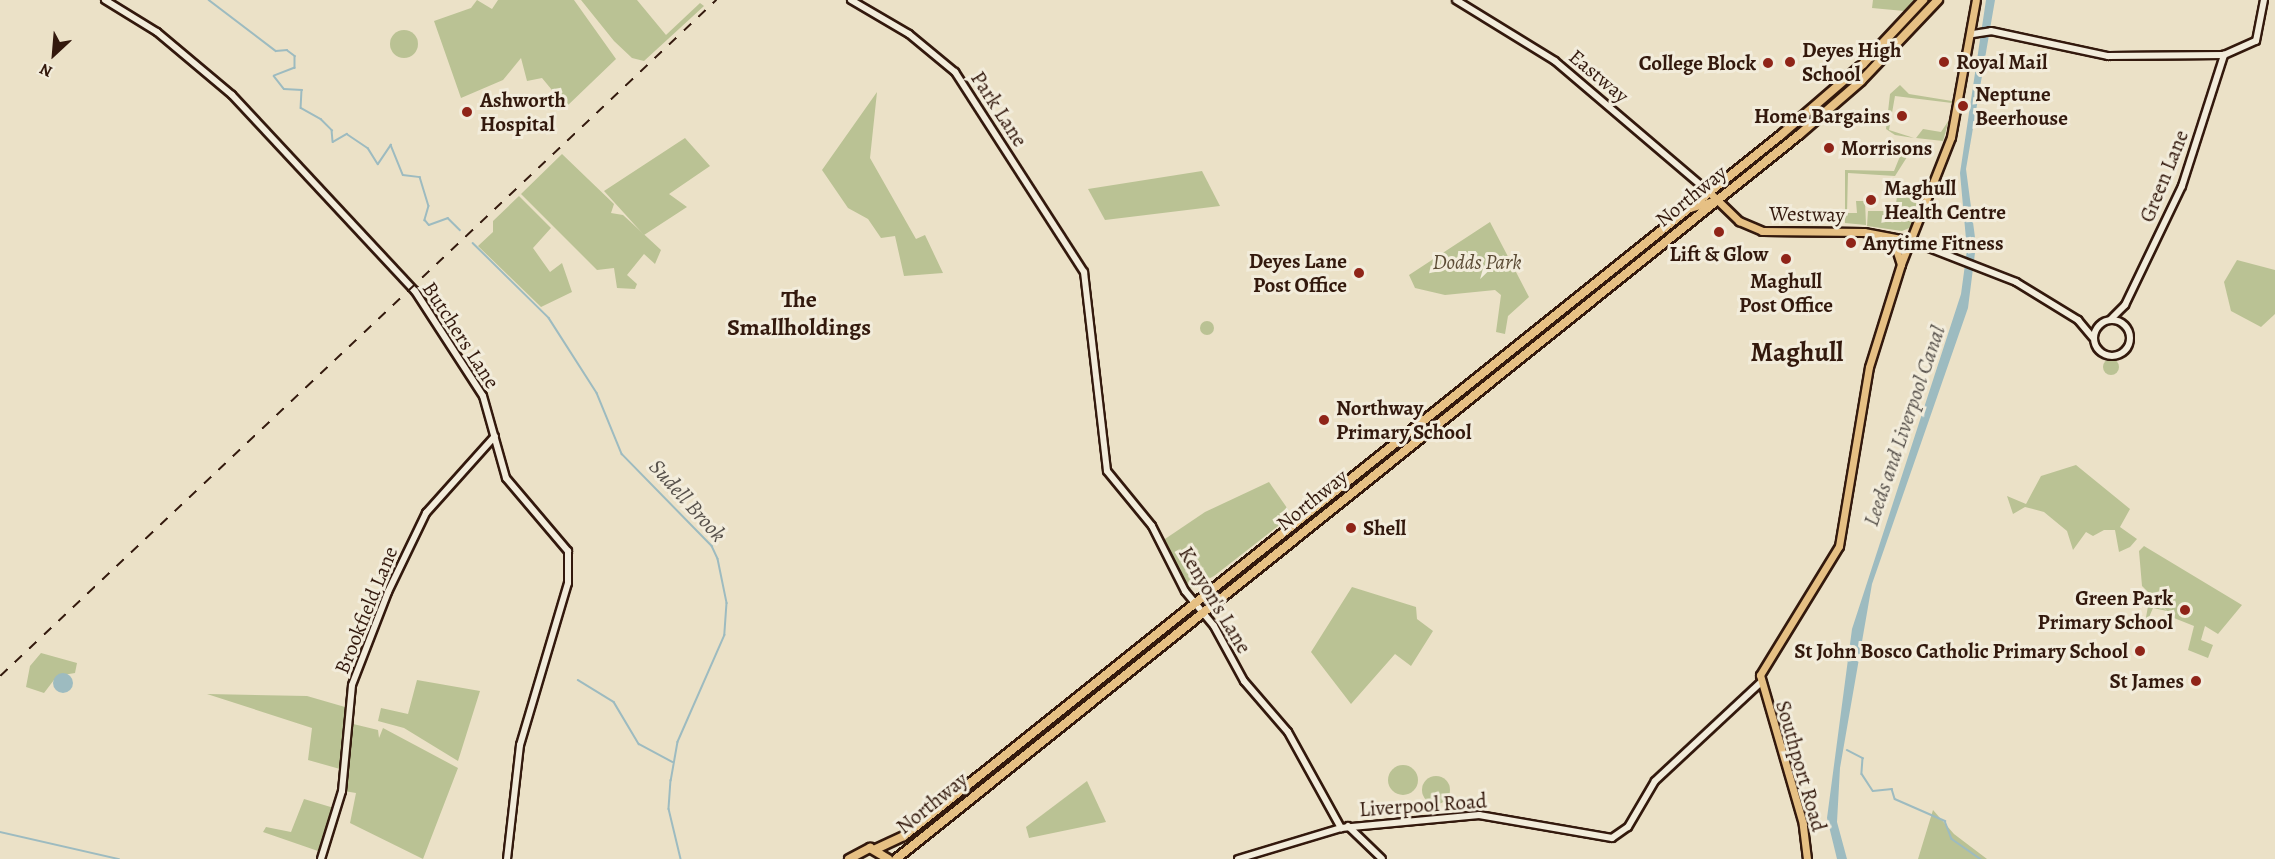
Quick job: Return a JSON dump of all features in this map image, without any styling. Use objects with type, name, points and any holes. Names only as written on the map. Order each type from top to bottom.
[{"type":"highway","name":"Northway","points":[[849,859],[859,850],[876,849],[904,836],[1688,209],[1825,99],[1923,0]]},
{"type":"highway","name":"Northway","points":[[896,859],[1201,611],[1717,200],[1861,81],[1938,0]]},
{"type":"highway","points":[[1521,341],[1574,313]]},
{"type":"highway","points":[[876,849],[888,859]]},
{"type":"main road","points":[[1760,683],[1762,667],[1839,546],[1862,397],[1901,264],[1951,137],[1972,34],[1976,0]]},
{"type":"main road","name":"Westway","points":[[1709,192],[1739,221],[1762,231],[1877,234],[1911,241]]},
{"type":"main road","points":[[1688,209],[1717,200]]},
{"type":"main road","points":[[1877,234],[1896,249],[1901,264]]},
{"type":"main road","name":"Southport Road","points":[[1760,683],[1803,824],[1808,859]]},
{"type":"street","name":"Butchers Lane","points":[[105,0],[158,33],[232,95],[415,291],[483,396],[506,478],[563,541],[571,558],[520,745],[507,859]]},
{"type":"street","name":"Park Lane","points":[[851,0],[909,34],[955,72],[1084,272]]},
{"type":"street","name":"Eastway","points":[[1456,0],[1549,56],[1709,192]]},
{"type":"street","points":[[1972,34],[1981,30],[1991,31],[2108,56],[2224,55],[2256,41],[2264,0]]},
{"type":"street","name":"Green Lane","points":[[2110,319],[2125,305],[2182,186],[2224,55]]},
{"type":"street","name":"Westway","points":[[1911,241],[1959,255],[1983,265],[2078,321],[2093,338]]},
{"type":"street","name":"Kenyon's Lane","points":[[1084,272],[1105,465],[1152,526],[1194,603],[1245,681],[1288,732],[1345,827],[1382,859]]},
{"type":"street","name":"Green Lane","points":[[2125,305],[2125,325]]},
{"type":"street","points":[[2110,319],[2125,325],[2130,340],[2120,354],[2103,354],[2093,338],[2099,324],[2110,319]]},
{"type":"street","name":"Westway","points":[[2078,321],[2099,324]]},
{"type":"street","name":"Brookfield Lane","points":[[321,859],[342,791],[352,686],[388,592],[426,513],[495,436]]},
{"type":"street","name":"Liverpool Road","points":[[1238,859],[1345,827],[1487,815],[1612,838],[1628,827],[1655,781],[1760,683]]},
{"type":"green space","points":[[477,0],[492,9],[498,0],[574,0],[616,59],[566,107],[542,78],[527,81],[521,58],[503,80],[461,98],[434,21],[471,8]]},
{"type":"green space","points":[[581,0],[637,0],[666,35],[700,3],[704,6],[644,61],[632,58],[614,41]]},
{"type":"green space","points":[[1873,0],[1914,0],[1904,11],[1872,8]]},
{"type":"green space","points":[[404,30],[414,34],[418,44],[414,54],[404,58],[394,54],[390,44],[394,34]]},
{"type":"green space","points":[[1900,85],[1909,94],[1952,101],[1952,103],[1895,96],[1889,130],[1914,138],[1895,135],[1886,129],[1890,94]]},
{"type":"green space","points":[[877,92],[870,158],[916,239],[925,235],[943,273],[904,276],[895,236],[881,238],[868,219],[848,208],[822,170]]},
{"type":"green space","points":[[1949,120],[1943,141],[1916,138],[1923,129],[1941,132]]},
{"type":"green space","points":[[685,138],[710,166],[669,194],[687,207],[644,235],[604,191]]},
{"type":"green space","points":[[1905,144],[1914,146],[1895,176],[1848,173],[1847,213],[1857,213],[1856,201],[1865,201],[1866,225],[1845,223],[1845,170],[1894,171]]},
{"type":"green space","points":[[562,154],[614,204],[611,213],[623,215],[661,250],[655,264],[644,254],[627,275],[637,284],[635,289],[617,288],[614,268],[597,270],[521,194]]},
{"type":"green space","points":[[1202,171],[1220,206],[1105,220],[1088,189]]},
{"type":"green space","points":[[1898,190],[1923,199],[1912,227],[1902,231],[1867,226],[1868,211],[1884,211],[1885,203],[1886,210],[1895,210]]},
{"type":"green space","points":[[519,196],[551,228],[533,248],[550,272],[562,263],[572,292],[541,307],[478,246],[493,232],[493,221]]},
{"type":"green space","name":"Dodds Park","points":[[1490,222],[1529,297],[1508,316],[1505,334],[1496,332],[1501,295],[1495,290],[1445,295],[1415,288],[1409,275]]},
{"type":"green space","points":[[2237,260],[2275,270],[2275,314],[2261,327],[2231,311],[2224,282]]},
{"type":"green space","points":[[1204,321],[1210,321],[1214,328],[1210,335],[1204,335],[1200,331],[1200,325]]},
{"type":"green space","points":[[2108,359],[2114,359],[2119,367],[2117,373],[2108,375],[2103,370],[2103,364]]},
{"type":"green space","points":[[2076,465],[2130,509],[2120,527],[2137,539],[2130,547],[2119,552],[2115,530],[2104,530],[2093,536],[2086,532],[2073,550],[2067,531],[2044,512],[2025,507],[2013,514],[2007,496],[2026,504],[2041,476]]},
{"type":"green space","points":[[1269,482],[1292,515],[1214,576],[1186,591],[1162,541],[1205,512]]},
{"type":"green space","points":[[2144,546],[2242,605],[2218,634],[2205,626],[2201,640],[2213,645],[2208,658],[2188,650],[2194,626],[2174,618],[2142,586],[2139,551]]},
{"type":"green space","points":[[1352,587],[1416,607],[1417,619],[1433,631],[1411,666],[1395,654],[1351,704],[1311,652]]},
{"type":"green space","points":[[2141,590],[2167,611],[2153,608],[2144,629],[2148,606],[2137,601]]},
{"type":"green space","points":[[41,653],[77,663],[75,673],[57,676],[44,693],[26,687],[30,666]]},
{"type":"green space","points":[[417,680],[480,691],[458,761],[404,728],[378,721],[381,708],[408,714]]},
{"type":"green space","points":[[207,694],[307,696],[345,707],[340,769],[308,760],[312,728]]},
{"type":"green space","points":[[349,723],[378,730],[379,738],[383,728],[458,768],[423,859],[350,823],[356,793],[344,791]]},
{"type":"green space","points":[[1403,765],[1409,766],[1417,774],[1417,786],[1409,794],[1403,795],[1397,794],[1389,786],[1388,780],[1389,774],[1397,766]]},
{"type":"green space","points":[[1436,776],[1446,780],[1450,790],[1446,800],[1436,804],[1426,800],[1422,790],[1426,780]]},
{"type":"green space","points":[[1087,781],[1106,822],[1029,838],[1026,827]]},
{"type":"green space","points":[[304,799],[334,808],[318,851],[263,832],[266,827],[291,832]]},
{"type":"green space","points":[[1933,810],[1954,834],[1987,859],[1918,859]]},
{"type":"water","name":"Leeds and Liverpool Canal","points":[[1986,0],[1995,0],[1966,169],[1976,245],[1968,308],[1872,584],[1840,768],[1837,822],[1847,859],[1837,859],[1827,818],[1852,629],[1961,294],[1967,250],[1960,173]]},
{"type":"water","points":[[59,673],[67,673],[73,679],[73,687],[67,693],[59,693],[53,687],[53,679]]},
{"type":"waterway","points":[[209,0],[276,51],[287,50],[295,56],[295,68],[274,76],[284,89],[302,90],[301,108],[321,119],[332,130],[333,142],[347,134],[368,148],[378,164],[391,145],[403,175],[420,177],[429,206],[425,220],[429,225],[448,218],[460,230]]},
{"type":"waterway","name":"Sudell Brook","points":[[473,243],[549,318],[597,393],[622,454],[712,546],[718,559],[727,603],[725,635],[678,742],[671,780],[669,809],[681,859]]},
{"type":"waterway","points":[[578,680],[614,702],[639,744],[673,762]]},
{"type":"waterway","points":[[1847,750],[1863,758],[1862,774],[1873,791],[1892,789],[1895,799],[1945,821],[1952,839],[1981,859]]},
{"type":"waterway","points":[[0,832],[119,859]]},
{"type":"railway","points":[[0,676],[716,0]]},
{"type":"place","name":"Deyes High School","points":[[1790,62]]},
{"type":"place","name":"Royal Mail","points":[[1944,62]]},
{"type":"place","name":"College Block","points":[[1768,63]]},
{"type":"place","name":"Neptune Beerhouse","points":[[1963,106]]},
{"type":"place","name":"Ashworth Hospital","points":[[467,112]]},
{"type":"place","name":"Home Bargains","points":[[1902,116]]},
{"type":"place","name":"Morrisons","points":[[1829,148]]},
{"type":"place","name":"Maghull Health Centre","points":[[1871,200]]},
{"type":"place","name":"Lift & Glow","points":[[1719,232]]},
{"type":"place","name":"Anytime Fitness","points":[[1851,243]]},
{"type":"place","name":"Maghull Post Office","points":[[1786,259]]},
{"type":"place","name":"Deyes Lane Post Office","points":[[1359,273]]},
{"type":"place","name":"Northway Primary School","points":[[1324,420]]},
{"type":"place","name":"Shell","points":[[1351,528]]},
{"type":"place","name":"Green Park Primary School","points":[[2185,610]]},
{"type":"place","name":"St John Bosco Catholic Primary School","points":[[2140,651]]},
{"type":"place","name":"St James","points":[[2196,681]]},
{"type":"district","name":"The Smallholdings","points":[[799,314]]},
{"type":"district","name":"Maghull","points":[[1797,353]]}]
